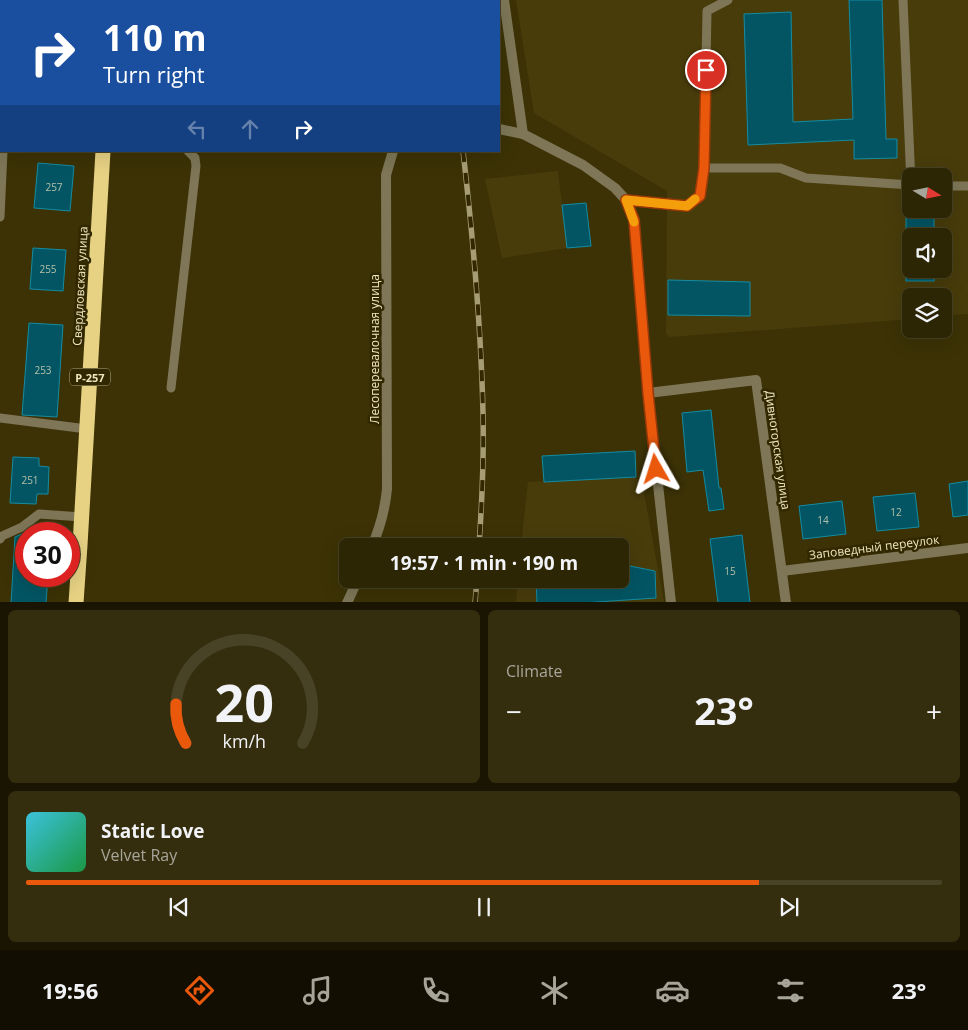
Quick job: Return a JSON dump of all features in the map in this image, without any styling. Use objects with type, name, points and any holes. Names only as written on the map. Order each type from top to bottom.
[{"type":"highway","name":"Свердловская улица","points":[[76,602],[103,152]]},
{"type":"street","points":[[504,0],[523,134]]},
{"type":"street","points":[[500,129],[523,134],[583,165],[615,188],[626,200],[634,220],[648,393],[671,602]]},
{"type":"street","name":"Лесоперевалочная улица","points":[[375,538],[385,505],[387,489],[386,174],[393,152]]},
{"type":"street","name":"Дивногорская улица","points":[[648,393],[756,380],[786,602]]},
{"type":"street","name":"Заповедный переулок","points":[[782,571],[968,548]]},
{"type":"street","points":[[347,602],[354,588]]},
{"type":"lane","points":[[626,200],[687,206],[700,196],[704,168],[707,11],[728,0]]},
{"type":"lane","points":[[903,0],[910,168]]},
{"type":"lane","points":[[0,217],[3,152]]},
{"type":"lane","points":[[171,388],[196,166],[194,158],[189,152]]},
{"type":"lane","points":[[704,168],[780,168],[806,178],[902,183]]},
{"type":"lane","points":[[952,186],[968,186]]},
{"type":"lane","points":[[0,418],[87,428]]},
{"type":"lane","points":[[0,538],[22,528],[39,514],[82,517]]},
{"type":"shaded area","points":[[516,0],[968,0],[968,314],[952,315],[952,288],[902,288],[902,320],[670,337],[666,334],[667,191],[534,113]]},
{"type":"shaded area","points":[[558,171],[562,205],[586,203],[591,246],[502,258],[485,179]]},
{"type":"shaded area","points":[[636,477],[642,482],[664,602],[516,602],[517,588],[629,588],[629,538],[522,538],[528,482]]},
{"type":"building","points":[[849,0],[882,0],[886,139],[897,139],[897,158],[854,159],[854,140],[748,145],[744,14],[791,12],[793,122],[853,119]]},
{"type":"building","points":[[38,163],[74,166],[70,211],[34,208]]},
{"type":"building","points":[[586,203],[591,246],[567,248],[562,205]]},
{"type":"building","points":[[906,218],[934,218],[934,228],[906,228]]},
{"type":"building","points":[[33,248],[66,250],[63,291],[30,289]]},
{"type":"building","points":[[906,278],[934,278],[934,281],[906,281]]},
{"type":"building","points":[[668,280],[750,282],[750,316],[668,315]]},
{"type":"building","points":[[29,323],[63,325],[57,417],[22,415]]},
{"type":"building","points":[[711,410],[719,488],[721,488],[724,509],[709,511],[703,470],[687,472],[682,413]]},
{"type":"building","points":[[635,451],[636,477],[544,482],[542,456]]},
{"type":"building","points":[[13,457],[39,458],[39,466],[49,467],[48,494],[37,494],[36,504],[10,503]]},
{"type":"building","points":[[968,481],[968,515],[953,517],[949,484]]},
{"type":"building","points":[[915,493],[919,527],[877,531],[873,497]]},
{"type":"building","points":[[842,501],[846,534],[803,539],[799,506]]},
{"type":"building","points":[[742,535],[750,602],[718,602],[710,539]]},
{"type":"building","points":[[15,537],[15,587],[47,587],[46,602],[11,602]]},
{"type":"building","points":[[629,566],[655,571],[656,598],[597,602],[537,602],[536,588],[629,588]]},
{"type":"railway","points":[[463,152],[476,282],[482,380],[483,463],[479,538]]},
{"type":"railway","points":[[475,602],[476,588]]},
{"type":"slow traffic","points":[[634,222],[626,200],[687,206],[695,199]]},
{"type":"route","points":[[656,469],[634,220],[626,200],[687,206],[700,196],[704,168],[706,70]]}]
